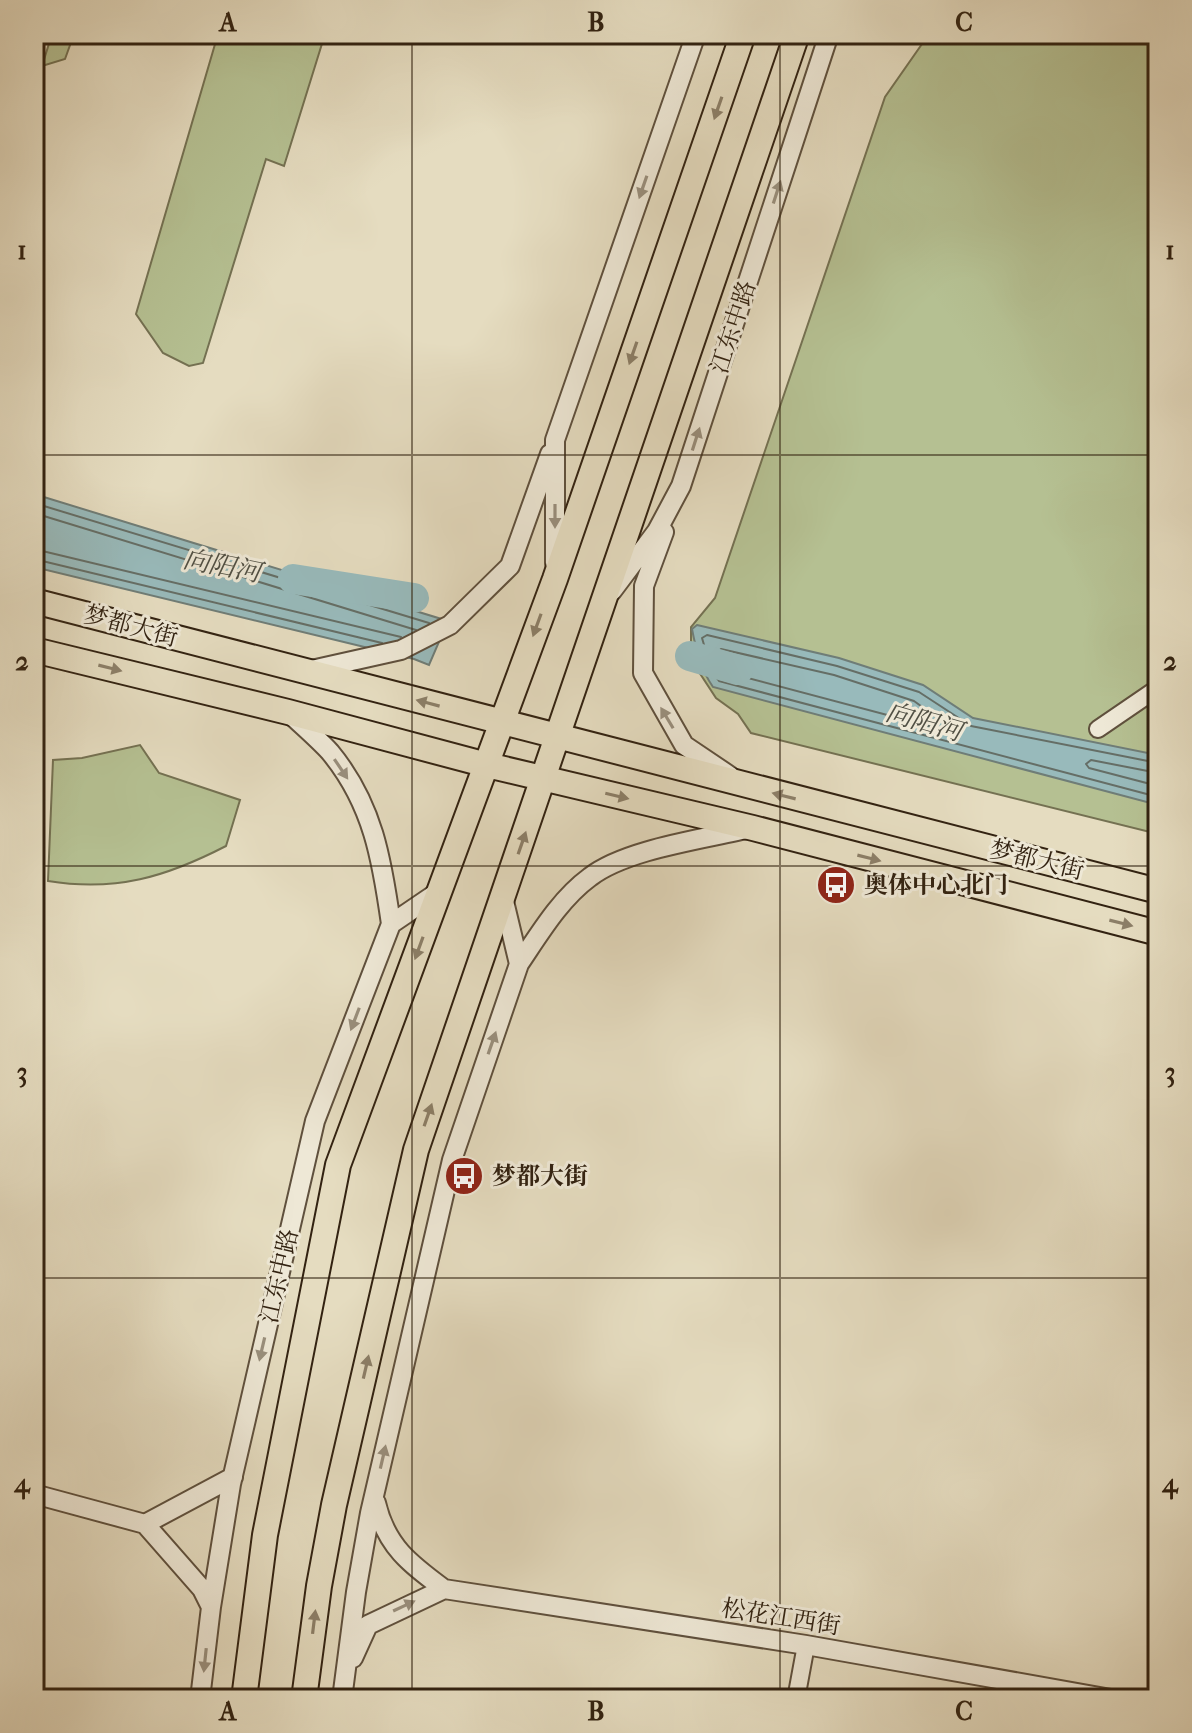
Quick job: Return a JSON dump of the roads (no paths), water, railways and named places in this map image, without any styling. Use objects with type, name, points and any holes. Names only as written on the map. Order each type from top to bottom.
[{"type":"main road","name":"江东中路","points":[[244,1699],[265,1535],[338,1165],[555,579],[743,34]]},
{"type":"main road","name":"江东中路","points":[[304,1699],[319,1586],[334,1505],[416,1150],[797,34]]},
{"type":"main road","name":"梦都大街","points":[[34,601],[1158,891]]},
{"type":"main road","name":"梦都大街","points":[[34,650],[288,712],[487,765],[753,828],[1158,933]]},
{"type":"street","name":"江东中路","points":[[555,579],[555,440],[696,34]]},
{"type":"street","name":"江东中路","points":[[603,603],[657,531],[681,486],[829,34]]},
{"type":"street","points":[[305,671],[401,650],[450,625],[510,566],[555,440]]},
{"type":"street","points":[[681,486],[644,586],[643,673],[684,745],[746,786]]},
{"type":"street","points":[[1098,729],[1158,688]]},
{"type":"street","points":[[288,712],[330,752],[360,797],[381,854],[391,924],[441,890]]},
{"type":"street","points":[[342,1699],[356,1592],[375,1496],[452,1160],[519,964],[557,909],[591,875],[641,852],[753,828]]},
{"type":"street","points":[[503,897],[519,964]]},
{"type":"street","name":"江东中路","points":[[200,1699],[211,1607],[233,1477],[315,1121],[391,924]]},
{"type":"street","points":[[145,1524],[233,1477]]},
{"type":"street","points":[[34,1494],[145,1524],[202,1589],[211,1607]]},
{"type":"street","points":[[344,1679],[368,1625],[444,1589],[407,1561],[382,1527],[375,1496]]},
{"type":"street","name":"松花江西街","points":[[444,1589],[806,1645],[1111,1699]]},
{"type":"street","points":[[796,1699],[806,1645]]},
{"type":"water","points":[[34,494],[448,621],[429,665],[34,567]]},
{"type":"water","points":[[697,625],[839,658],[923,685],[973,718],[1158,755],[1158,805],[713,687],[695,645],[692,629]]},
{"type":"waterway","name":"向阳河","points":[[293,579],[414,598]]},
{"type":"waterway","name":"向阳河","points":[[690,656],[738,670]]},
{"type":"place","name":"奥体中心北门","points":[[836,885]]},
{"type":"place","name":"梦都大街","points":[[464,1176]]}]
